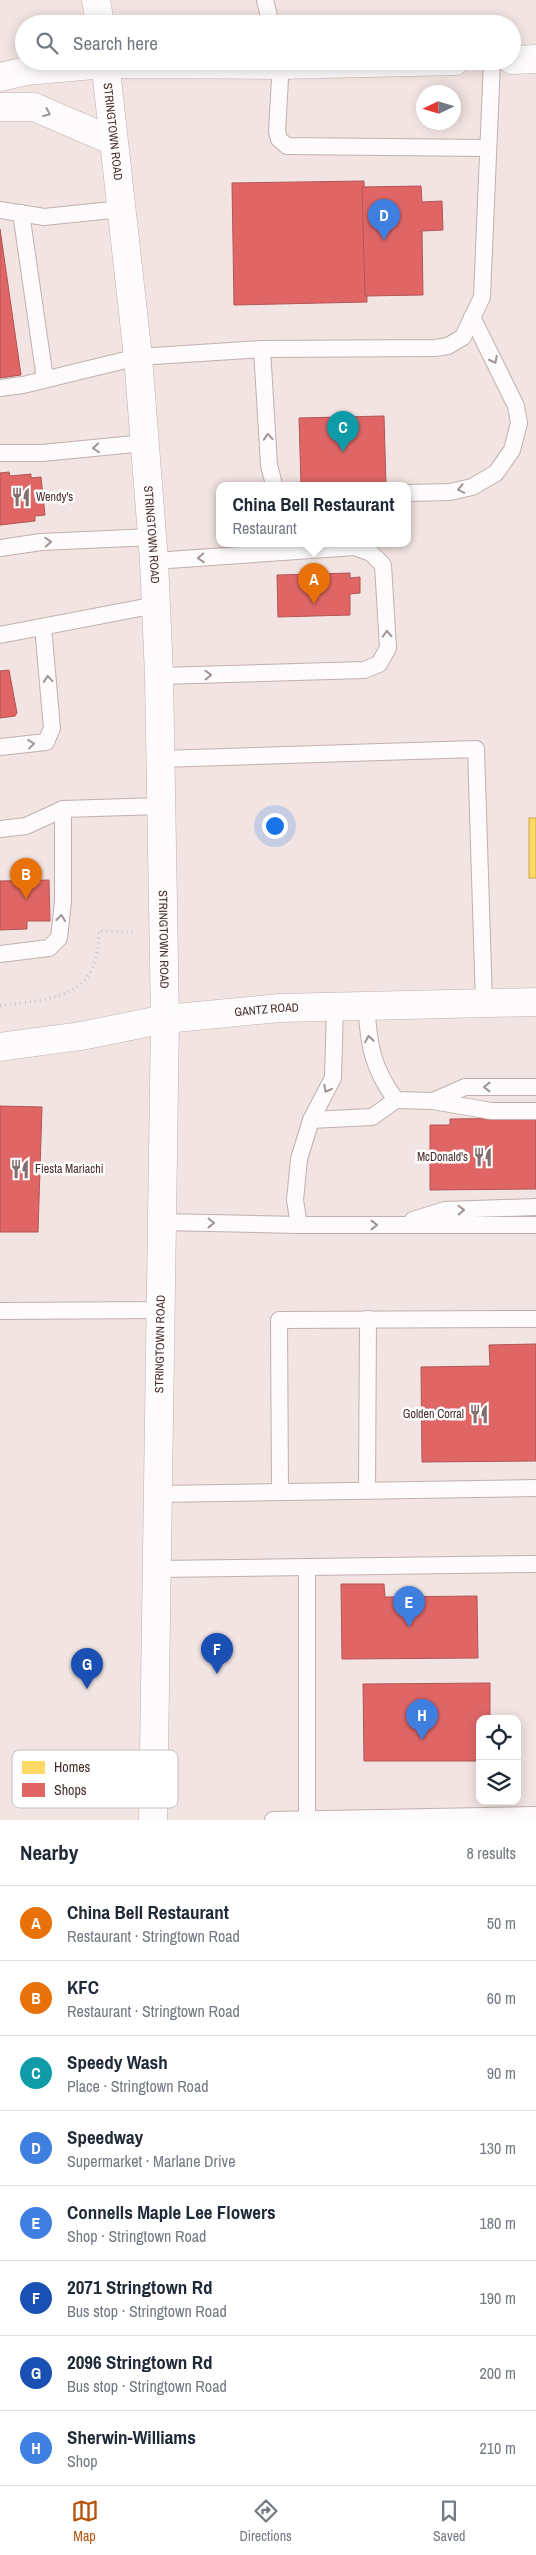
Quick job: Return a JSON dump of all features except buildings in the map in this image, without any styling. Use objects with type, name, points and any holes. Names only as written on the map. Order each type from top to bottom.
[{"type":"main road","points":[[96,0],[98,15]]},
{"type":"main road","points":[[521,60],[536,59]]},
{"type":"main road","points":[[0,76],[36,70]]},
{"type":"main road","name":"STRINGTOWN ROAD","points":[[106,70],[138,356],[153,549],[159,676],[165,1019],[154,1750]]},
{"type":"main road","points":[[0,107],[34,107],[113,141]]},
{"type":"main road","name":"GANTZ ROAD","points":[[0,1047],[81,1036],[165,1019],[280,1008],[536,1002]]},
{"type":"lane","points":[[265,0],[269,15]]},
{"type":"lane","points":[[281,70],[277,131],[279,139],[287,146],[488,148]]},
{"type":"lane","points":[[0,388],[138,356],[262,349],[448,346],[462,337],[482,297],[492,70]]},
{"type":"lane","points":[[0,210],[44,217],[122,209]]},
{"type":"lane","points":[[21,213],[45,379]]},
{"type":"lane","points":[[411,493],[450,492],[472,488],[496,473],[512,450],[519,424],[516,406],[472,317]]},
{"type":"lane","points":[[262,349],[269,465],[273,482]]},
{"type":"lane","points":[[0,453],[42,453],[145,443]]},
{"type":"lane","points":[[0,548],[41,542],[153,549],[355,547],[370,553],[383,565],[388,648],[379,664],[364,670],[159,676]]},
{"type":"lane","points":[[0,635],[156,605]]},
{"type":"lane","points":[[0,747],[46,742],[52,728],[43,627]]},
{"type":"lane","points":[[160,759],[476,749],[484,1003]]},
{"type":"lane","points":[[0,829],[26,826],[63,809],[161,806]]},
{"type":"lane","points":[[0,954],[23,953],[49,948],[59,938],[63,901],[63,809]]},
{"type":"lane","points":[[299,1225],[295,1200],[299,1160],[310,1120],[333,1078],[335,1006]]},
{"type":"lane","points":[[366,1006],[368,1041],[381,1080],[396,1100]]},
{"type":"lane","points":[[433,1101],[465,1087],[536,1087]]},
{"type":"lane","points":[[310,1120],[372,1117],[396,1100],[433,1101],[491,1110],[536,1111]]},
{"type":"lane","points":[[397,1225],[445,1210],[536,1208]]},
{"type":"lane","points":[[163,1222],[299,1225],[536,1225]]},
{"type":"lane","points":[[0,1311],[161,1310]]},
{"type":"lane","points":[[367,1491],[368,1319]]},
{"type":"lane","points":[[280,1492],[280,1320],[536,1319]]},
{"type":"lane","points":[[158,1494],[536,1488]]},
{"type":"lane","points":[[157,1569],[536,1564]]},
{"type":"lane","points":[[307,1567],[307,1820]]},
{"type":"lane","points":[[273,1820],[536,1815]]},
{"type":"path","points":[[0,1006],[62,996],[76,989],[94,966],[99,947],[99,931],[164,932]]},
{"type":"place","name":"Speedway","points":[[384,240]]},
{"type":"place","name":"Speedy Wash","points":[[343,452]]},
{"type":"place","name":"Wendy's","points":[[21,497]]},
{"type":"place","name":"China Bell Restaurant","points":[[314,604]]},
{"type":"place","name":"KFC","points":[[26,899]]},
{"type":"place","name":"McDonald's","points":[[483,1157]]},
{"type":"place","name":"Fiesta Mariachi","points":[[20,1169]]},
{"type":"place","name":"Golden Corral","points":[[479,1414]]},
{"type":"place","name":"Connells Maple Lee Flowers","points":[[409,1627]]},
{"type":"place","name":"2071 Stringtown Rd","points":[[217,1674]]},
{"type":"place","name":"2096 Stringtown Rd","points":[[87,1689]]},
{"type":"place","name":"Sherwin-Williams","points":[[422,1740]]}]
